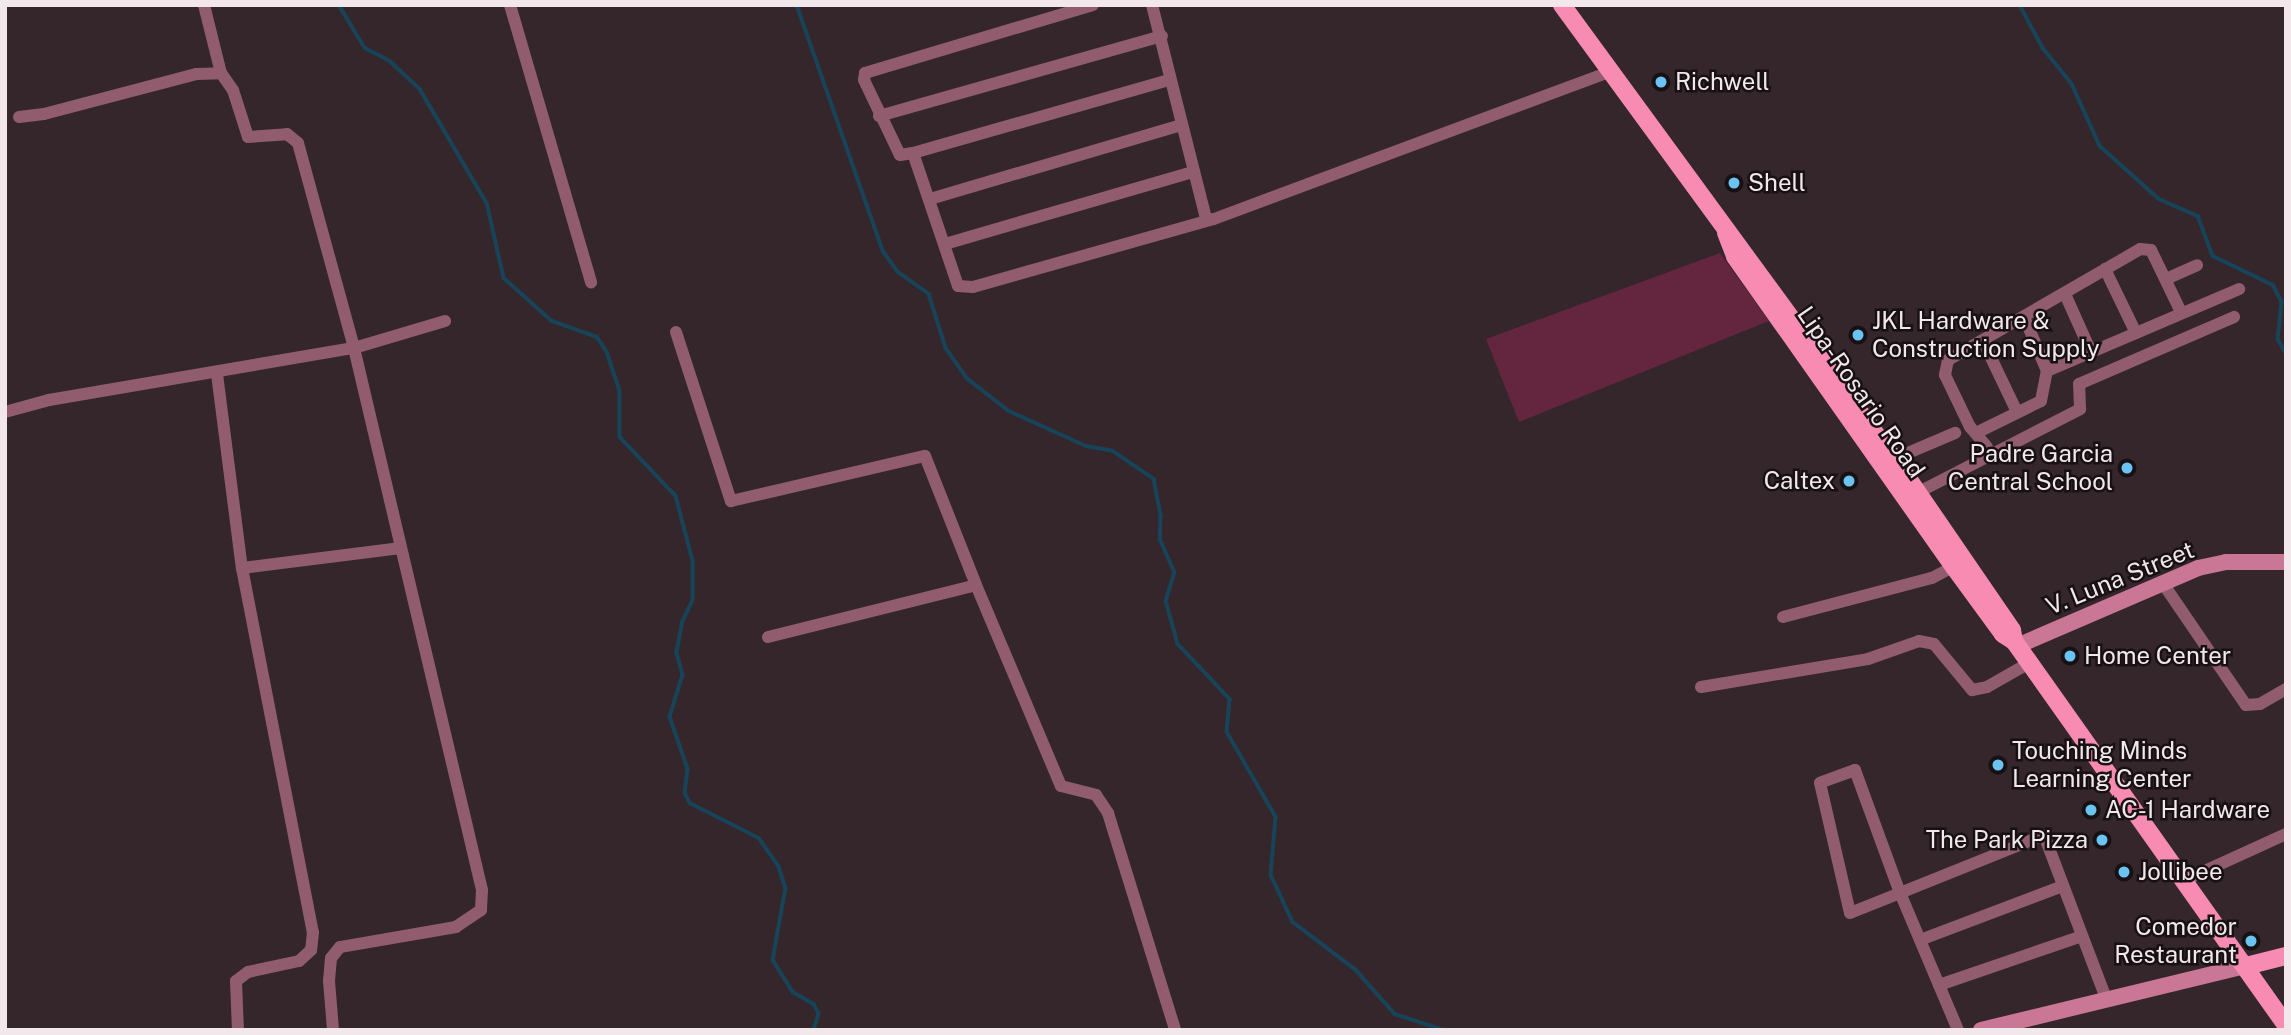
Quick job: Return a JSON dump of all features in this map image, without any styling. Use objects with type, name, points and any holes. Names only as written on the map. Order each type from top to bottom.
[{"type":"main road","name":"Lipa-Rosario Road","points":[[1562,5],[1726,233],[1745,252],[1912,495],[2003,634],[2015,644],[2029,663],[2246,965],[2286,1025]]},
{"type":"main road","points":[[2246,965],[2286,956]]},
{"type":"street","points":[[204,5],[221,73],[233,90],[248,137],[288,134],[298,143],[354,348],[482,890],[481,909],[456,927],[340,947],[331,958],[329,981],[333,1030]]},
{"type":"street","points":[[510,5],[591,282]]},
{"type":"street","points":[[1093,5],[871,69],[864,80],[900,155],[1170,80]]},
{"type":"street","points":[[1152,5],[1206,218]]},
{"type":"street","points":[[879,116],[1162,36]]},
{"type":"street","points":[[913,153],[958,286],[966,288],[1206,218],[1383,159],[1609,72]]},
{"type":"street","points":[[19,117],[197,74],[221,73]]},
{"type":"street","points":[[930,199],[1181,125]]},
{"type":"street","points":[[945,244],[1193,172]]},
{"type":"street","points":[[1987,447],[1974,429],[1945,368],[1948,360],[2025,319],[2105,269],[2147,248],[2166,279],[2181,312]]},
{"type":"street","points":[[2166,279],[2197,265]]},
{"type":"street","points":[[2105,269],[2136,333]]},
{"type":"street","points":[[2047,371],[2239,289]]},
{"type":"street","points":[[2064,294],[2091,352]]},
{"type":"street","points":[[1912,495],[2080,409],[2079,384],[2234,317]]},
{"type":"street","points":[[1888,462],[1955,433],[1974,429],[2017,412],[2044,397],[2047,371],[2025,319]]},
{"type":"street","points":[[5,412],[49,400],[217,374],[354,348],[445,321]]},
{"type":"street","points":[[676,332],[732,501],[925,456],[1061,786],[1096,795],[1108,813],[1146,925],[1175,1030]]},
{"type":"street","points":[[1983,341],[2017,412]]},
{"type":"street","points":[[217,374],[242,568],[313,932],[311,950],[299,961],[248,972],[236,981],[238,1030]]},
{"type":"street","points":[[242,568],[401,548]]},
{"type":"street","name":"V. Luna Street","points":[[2015,644],[2162,582],[2220,563],[2286,562]]},
{"type":"street","points":[[1783,617],[1931,578],[1958,564]]},
{"type":"street","points":[[2162,582],[2246,705],[2260,704],[2286,689]]},
{"type":"street","points":[[768,637],[976,585]]},
{"type":"street","points":[[1701,687],[1868,659],[1919,641],[1934,644],[1972,690],[1987,687],[2029,663]]},
{"type":"street","points":[[1958,1030],[1900,893],[1855,770],[1820,783],[1850,913],[1900,893],[2044,835],[2106,998]]},
{"type":"street","points":[[2185,880],[2286,834]]},
{"type":"street","points":[[1920,940],[2063,886]]},
{"type":"street","points":[[1939,985],[2082,936]]},
{"type":"street","points":[[1981,1030],[2246,965]]},
{"type":"shaded area","points":[[1720,253],[1769,321],[1519,422],[1486,339]]},
{"type":"waterway","points":[[339,5],[365,48],[390,61],[420,89],[487,203],[504,278],[552,321],[597,337],[607,352],[620,391],[620,437],[676,496],[693,561],[693,600],[683,621],[677,653],[683,675],[670,717],[688,769],[685,793],[690,803],[759,838],[779,867],[786,888],[773,960],[793,992],[814,1004],[819,1014],[814,1030]]},
{"type":"waterway","points":[[797,5],[883,251],[898,272],[929,294],[946,348],[968,379],[1009,411],[1086,446],[1113,451],[1154,479],[1161,515],[1160,539],[1175,572],[1166,601],[1178,644],[1230,699],[1227,732],[1276,817],[1271,875],[1293,922],[1356,970],[1395,1014],[1444,1030]]},
{"type":"waterway","points":[[2020,5],[2043,48],[2072,84],[2100,146],[2159,199],[2198,216],[2213,256],[2273,285],[2282,302],[2278,339],[2286,353]]},
{"type":"place","name":"Richwell","points":[[1661,82]]},
{"type":"place","name":"Shell","points":[[1734,183]]},
{"type":"place","name":"JKL Hardware & Construction Supply","points":[[1858,335]]},
{"type":"place","name":"Padre Garcia Central School","points":[[2127,468]]},
{"type":"place","name":"Caltex","points":[[1849,481]]},
{"type":"place","name":"Home Center","points":[[2070,656]]},
{"type":"place","name":"Touching Minds Learning Center","points":[[1998,765]]},
{"type":"place","name":"AC-1 Hardware","points":[[2091,810]]},
{"type":"place","name":"The Park Pizza","points":[[2102,840]]},
{"type":"place","name":"Jollibee","points":[[2124,872]]},
{"type":"place","name":"Comedor Restaurant","points":[[2251,941]]}]
